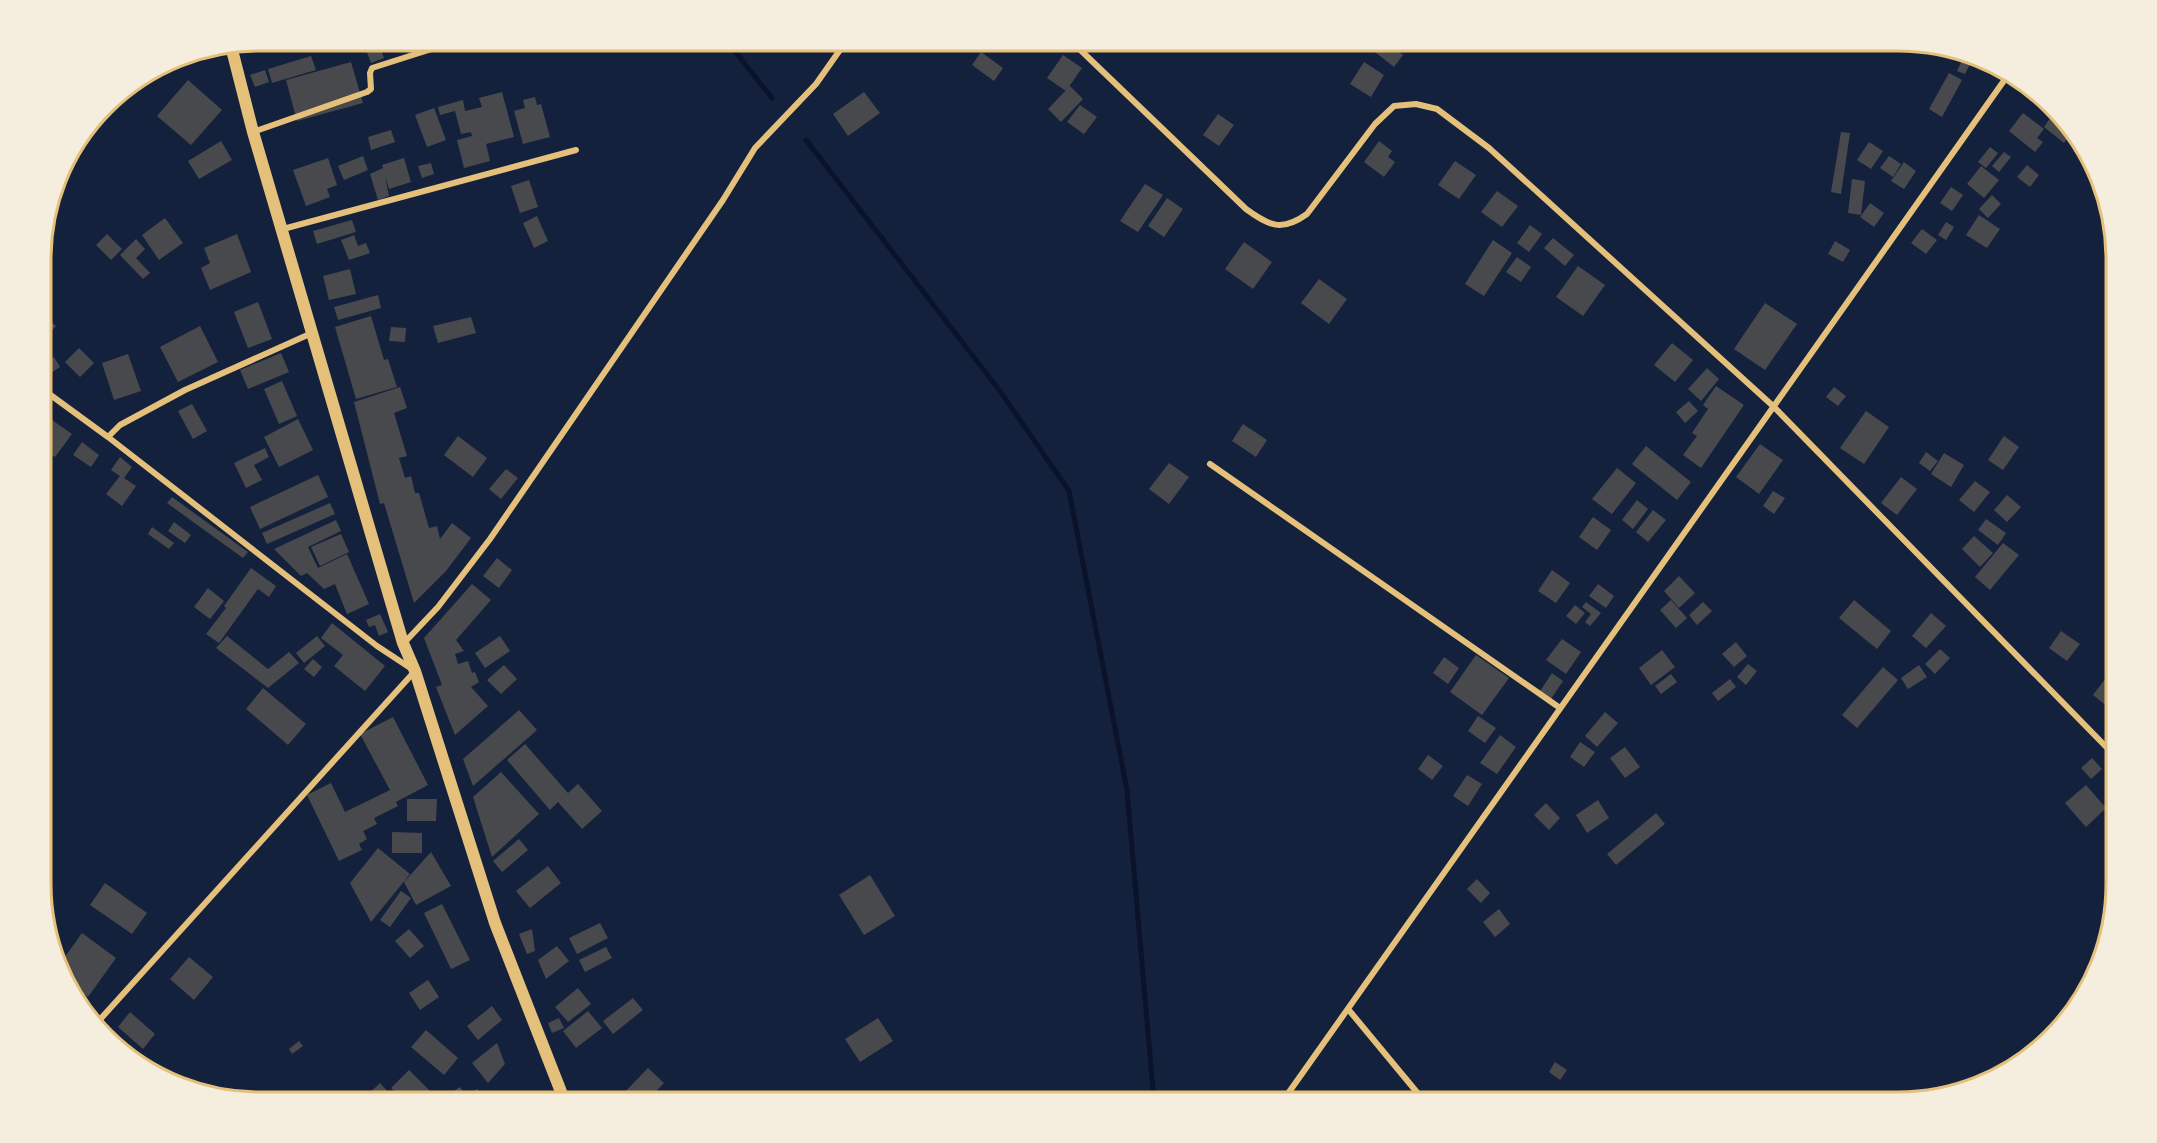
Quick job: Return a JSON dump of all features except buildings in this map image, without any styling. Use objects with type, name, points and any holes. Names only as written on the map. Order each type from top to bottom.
[{"type":"main road","points":[[233,53],[253,132],[403,643],[415,671],[495,923],[561,1092]]},
{"type":"street","points":[[253,132],[367,93],[371,89],[372,68],[425,51]]},
{"type":"street","points":[[403,643],[438,607],[490,539],[716,209],[755,148],[816,84],[839,51]]},
{"type":"street","points":[[1081,51],[1246,210],[1264,222],[1279,225],[1293,224],[1307,214],[1375,124],[1394,106],[1416,104],[1437,110],[1489,148],[1773,406],[2106,747]]},
{"type":"street","points":[[1289,1092],[2004,81]]},
{"type":"street","points":[[283,229],[576,150]]},
{"type":"street","points":[[108,437],[120,425],[185,390],[313,332]]},
{"type":"street","points":[[51,395],[108,437],[376,646],[415,671],[101,1019]]},
{"type":"street","points":[[1210,464],[1560,708]]},
{"type":"street","points":[[1348,1009],[1417,1092]]},
{"type":"waterway","points":[[735,51],[772,98]]},
{"type":"waterway","points":[[806,140],[1000,391],[1069,491],[1127,790],[1153,1092]]}]
